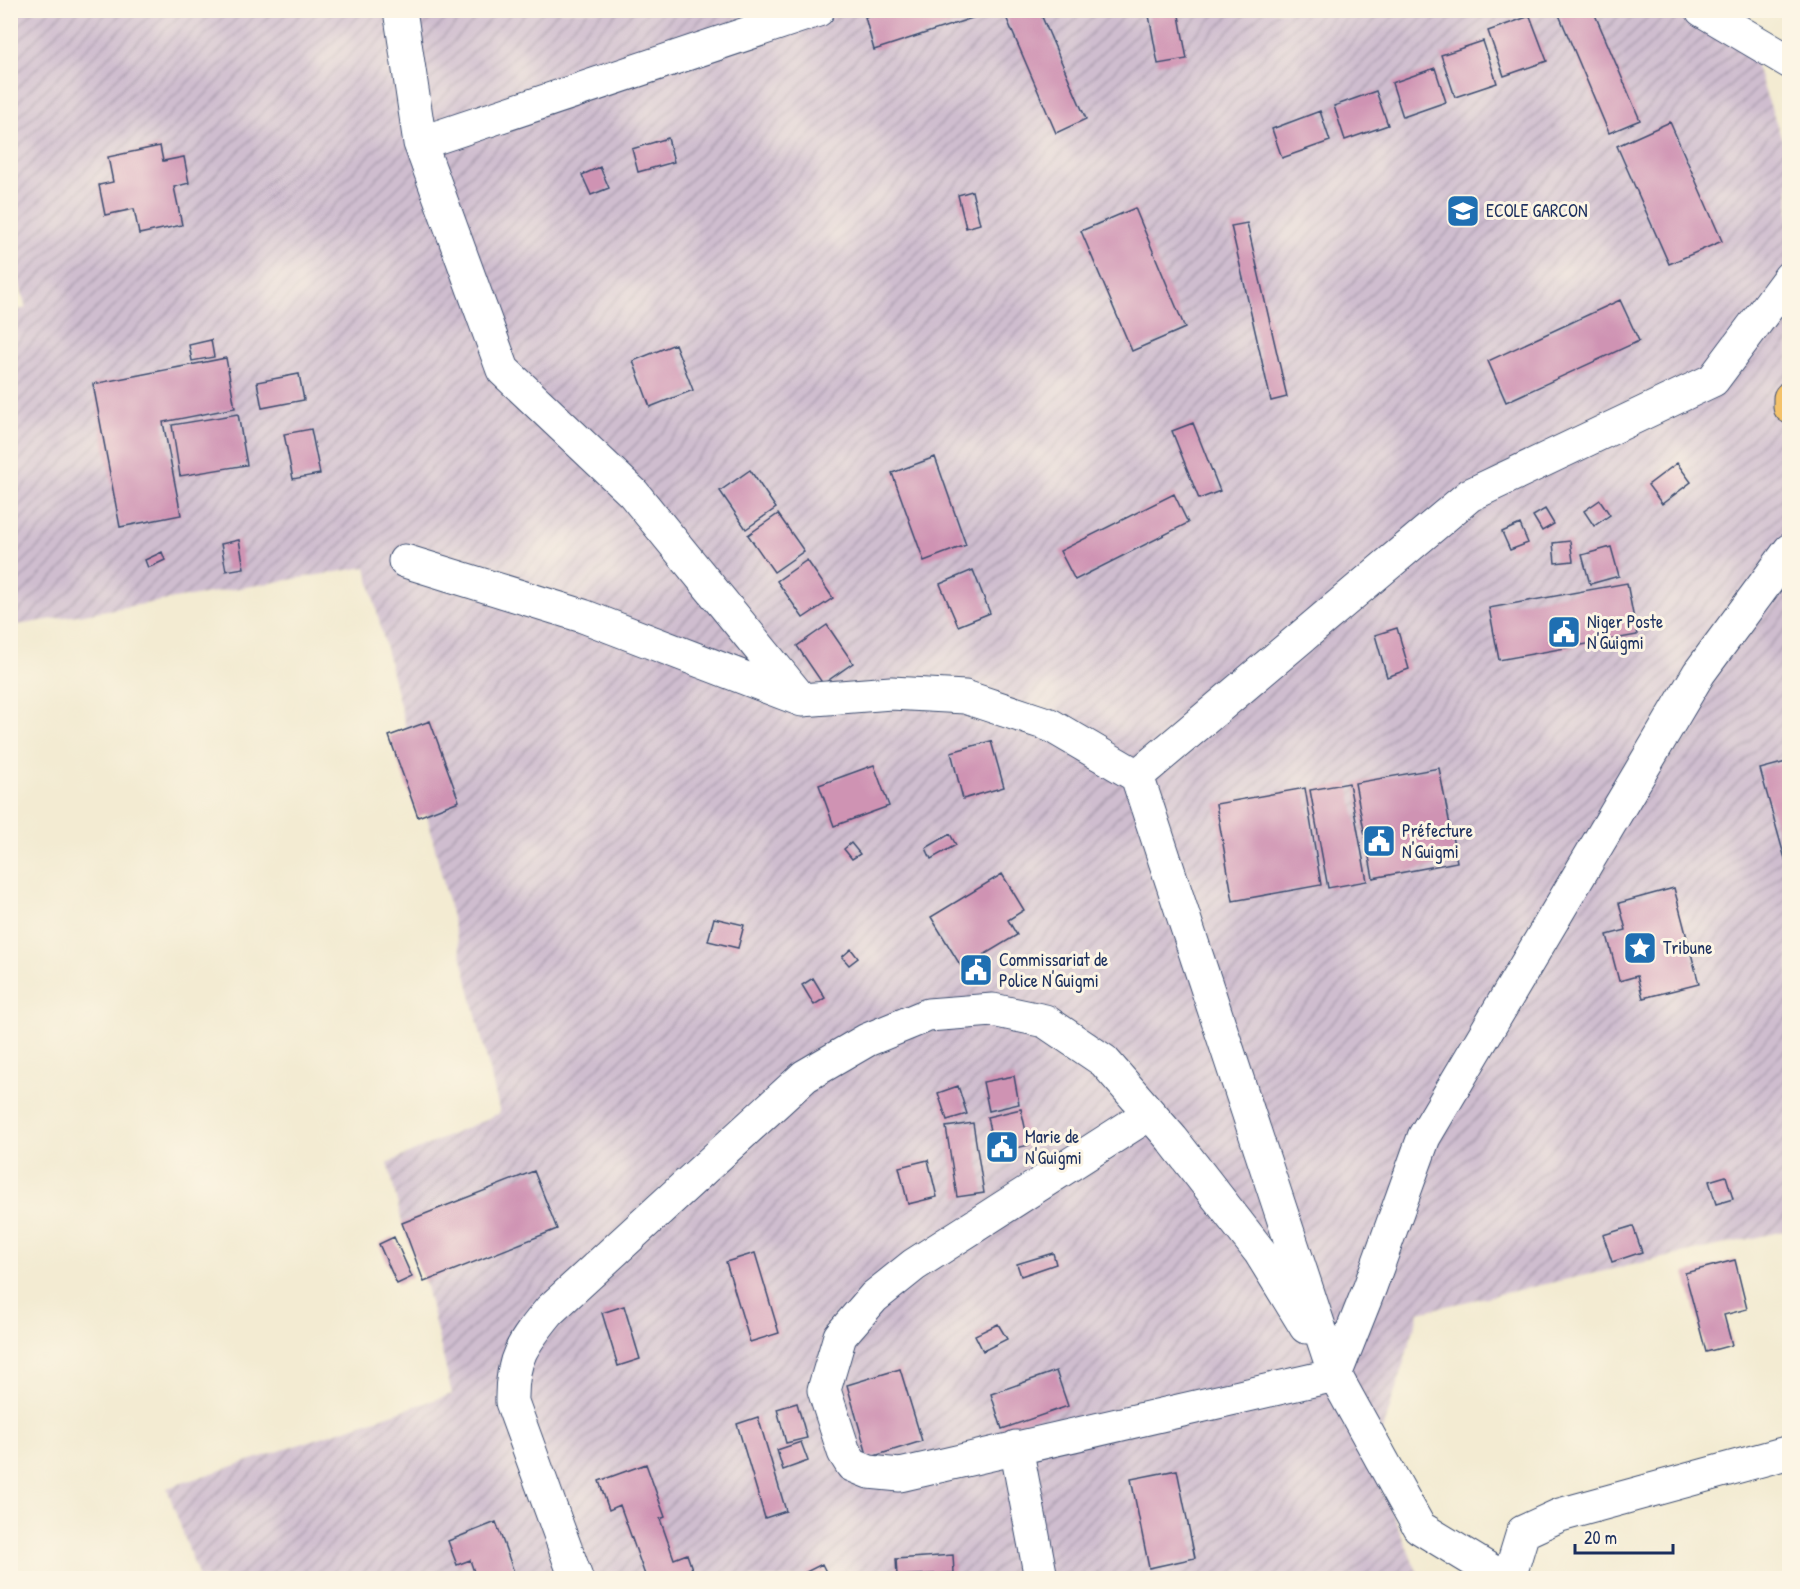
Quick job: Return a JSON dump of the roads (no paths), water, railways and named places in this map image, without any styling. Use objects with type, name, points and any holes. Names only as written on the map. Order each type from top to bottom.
[{"type":"main road","points":[[1790,399],[1790,407]]},
{"type":"street","points":[[400,10],[420,143],[503,370],[633,493],[802,700]]},
{"type":"street","points":[[420,143],[818,10]]},
{"type":"street","points":[[1702,10],[1790,62]]},
{"type":"street","points":[[1137,776],[1470,495],[1713,380],[1790,277]]},
{"type":"street","points":[[1335,1375],[1370,1287],[1424,1137],[1699,673],[1790,550]]},
{"type":"street","points":[[405,561],[583,616],[802,700],[891,693],[965,697],[1050,725],[1137,776],[1335,1375]]},
{"type":"street","points":[[576,1578],[512,1402],[511,1382],[517,1357],[530,1336],[550,1310],[805,1076],[867,1040],[928,1014],[993,1010],[1045,1021],[1104,1061],[1149,1113],[1260,1252],[1335,1375],[1419,1527],[1503,1578]]},
{"type":"street","points":[[1149,1113],[914,1265],[874,1297],[840,1336],[824,1390],[844,1452],[852,1466],[869,1472],[900,1475],[1335,1375]]},
{"type":"street","points":[[1016,1448],[1041,1578]]},
{"type":"street","points":[[1509,1578],[1523,1532],[1560,1515],[1790,1452]]},
{"type":"place","name":"ECOLE GARCON","points":[[1463,211]]},
{"type":"place","name":"Niger Poste N'Guigmi","points":[[1564,632]]},
{"type":"place","name":"Préfecture N'Guigmi","points":[[1379,841]]},
{"type":"place","name":"Tribune","points":[[1640,948]]},
{"type":"place","name":"Commissariat de Police N'Guigmi","points":[[976,970]]},
{"type":"place","name":"Marie de N'Guigmi","points":[[1002,1147]]}]
